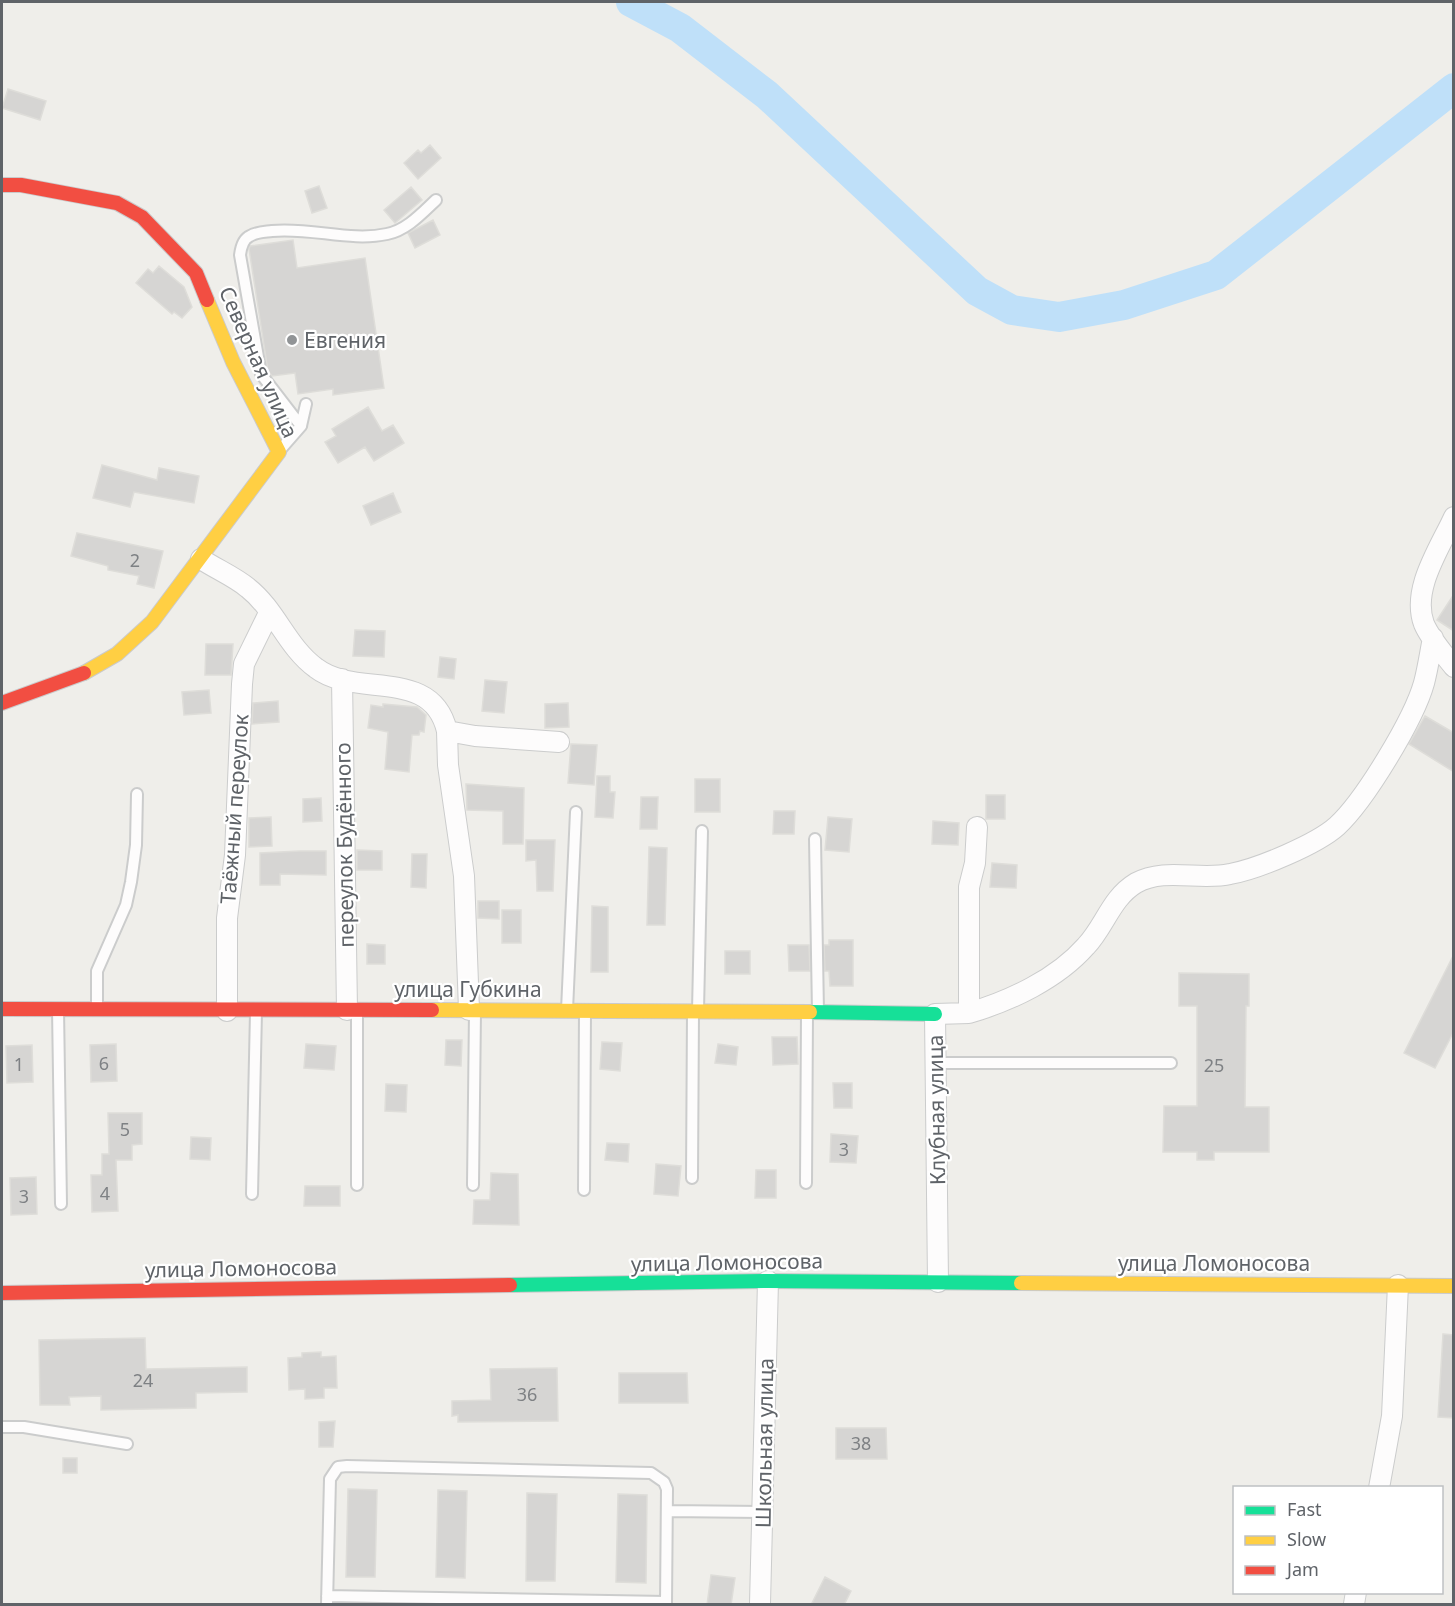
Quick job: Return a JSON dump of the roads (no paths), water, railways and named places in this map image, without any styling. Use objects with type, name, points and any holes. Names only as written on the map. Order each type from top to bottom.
[{"type":"street","name":"Северная улица","points":[[2,185],[21,185],[117,203],[142,217],[159,233],[196,273],[236,368],[279,452],[226,530],[156,619],[106,662],[81,676],[2,703]]},
{"type":"street","points":[[1454,517],[1426,578],[1422,595],[1423,617],[1432,638],[1454,667]]},
{"type":"street","points":[[201,560],[248,587],[302,656],[318,670],[342,679],[404,690],[426,697],[443,715],[447,731],[448,765],[464,876],[472,1010]]},
{"type":"street","name":"Таёжный переулок","points":[[227,1011],[227,918],[235,855],[244,664],[269,613]]},
{"type":"street","points":[[969,1012],[1008,999],[1073,959],[1087,945],[1122,892],[1138,882],[1176,875],[1208,876],[1242,872],[1322,838],[1338,825],[1377,776],[1402,732],[1424,683],[1432,638]]},
{"type":"street","name":"переулок Будённого","points":[[342,679],[352,1010]]},
{"type":"street","points":[[447,731],[475,736],[559,741]]},
{"type":"street","name":"Клубная улица","points":[[938,1282],[935,1014],[969,1012],[969,887],[975,862],[977,827]]},
{"type":"street","name":"улица Губкина","points":[[2,1009],[97,1008],[256,1012],[585,1010],[935,1014]]},
{"type":"street","name":"улица Ломоносова","points":[[2,1293],[768,1281],[1454,1286]]},
{"type":"street","name":"Школьная улица","points":[[760,1605],[768,1281]]},
{"type":"street","points":[[1379,1486],[1392,1416],[1398,1285]]},
{"type":"lane","points":[[301,426],[261,374],[240,255],[241,246],[248,236],[256,233],[295,229],[370,237],[391,234],[414,221],[436,200]]},
{"type":"lane","points":[[279,452],[301,426],[306,404]]},
{"type":"lane","points":[[97,1008],[97,971],[123,913],[131,882],[136,845],[137,794]]},
{"type":"lane","points":[[567,1010],[576,812]]},
{"type":"lane","points":[[692,1178],[695,1011],[702,831]]},
{"type":"lane","points":[[806,1183],[813,1012],[815,839]]},
{"type":"lane","points":[[58,1008],[62,1204]]},
{"type":"lane","name":"переулок Будённого","points":[[352,1010],[357,1185]]},
{"type":"lane","points":[[472,1010],[473,1185]]},
{"type":"lane","points":[[584,1190],[585,1010]]},
{"type":"lane","points":[[252,1194],[256,1012]]},
{"type":"lane","points":[[935,1063],[1172,1063]]},
{"type":"lane","points":[[2,1427],[24,1427],[127,1444]]},
{"type":"lane","points":[[338,1467],[651,1473],[664,1482],[667,1489],[667,1511],[666,1603],[327,1600],[330,1479],[338,1467]]},
{"type":"lane","points":[[667,1511],[762,1512]]},
{"type":"waterway","points":[[631,2],[680,28],[767,95],[977,291],[1012,310],[1059,317],[1124,305],[1216,275],[1454,88]]},
{"type":"place","name":"Евгения","points":[[292,340]]}]
